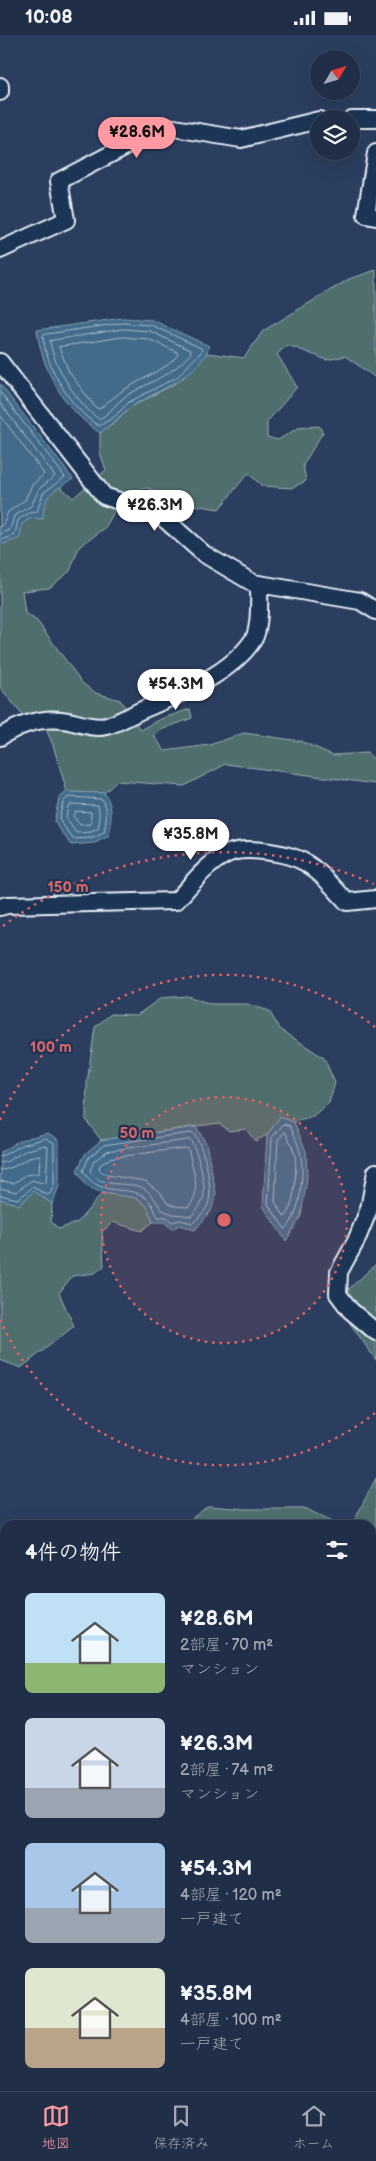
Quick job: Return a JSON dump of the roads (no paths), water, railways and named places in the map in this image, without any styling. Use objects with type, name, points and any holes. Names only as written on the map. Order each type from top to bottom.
[{"type":"street","points":[[0,86],[0,93]]},
{"type":"street","points":[[360,119],[376,119]]},
{"type":"street","points":[[0,250],[66,220],[59,181],[155,131],[168,127],[241,139],[310,122]]},
{"type":"street","points":[[376,153],[366,215],[376,217]]},
{"type":"street","points":[[0,362],[104,495],[160,515],[204,554],[253,583],[360,601],[376,611]]},
{"type":"street","points":[[0,737],[15,727],[31,722],[66,721],[91,726],[106,726],[178,693],[194,688],[229,665],[254,639],[259,617],[259,584]]},
{"type":"street","points":[[0,907],[7,905],[176,901],[204,870],[227,853],[248,850],[268,851],[307,863],[324,876],[347,903],[376,899]]},
{"type":"street","points":[[376,1172],[369,1209],[356,1241],[339,1272],[338,1294],[350,1310],[376,1333]]},
{"type":"water","points":[[123,318],[152,320],[209,346],[205,356],[198,365],[188,373],[134,405],[100,433],[76,413],[57,388],[44,360],[37,330]]},
{"type":"water","points":[[0,384],[73,479],[55,490],[47,498],[43,519],[31,518],[22,524],[20,538],[0,545]]},
{"type":"water","points":[[67,792],[104,793],[111,808],[109,836],[95,843],[71,845],[54,821],[59,798]]},
{"type":"water","points":[[280,1117],[294,1122],[306,1151],[307,1178],[301,1216],[286,1241],[263,1206],[267,1135]]},
{"type":"water","points":[[196,1127],[206,1143],[216,1193],[212,1209],[195,1230],[179,1225],[172,1229],[164,1222],[153,1222],[147,1206],[137,1198],[102,1193],[86,1186],[77,1171],[85,1154],[101,1140]]},
{"type":"water","points":[[48,1133],[59,1140],[59,1186],[52,1204],[34,1191],[19,1205],[0,1199],[1,1152],[20,1140]]}]
